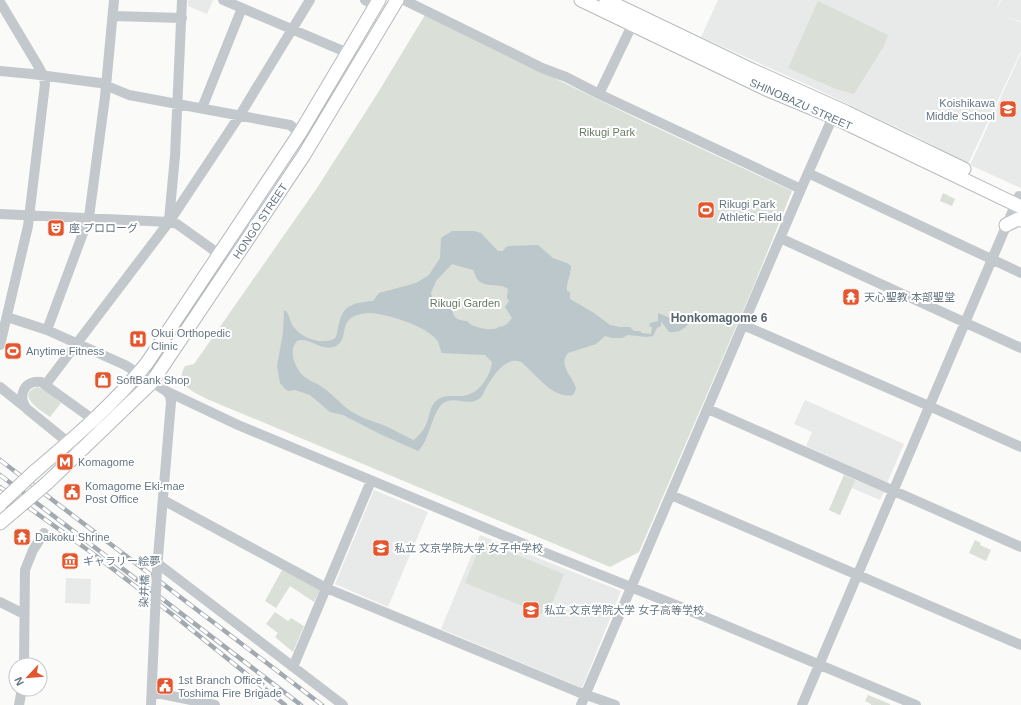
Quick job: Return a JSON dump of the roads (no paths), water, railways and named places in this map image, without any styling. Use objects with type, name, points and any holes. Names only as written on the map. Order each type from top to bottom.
[{"type":"main road","name":"HONGŌ STREET","points":[[99,424],[152,382],[316,136],[397,0]]},
{"type":"main road","name":"SHINOBAZU STREET","points":[[581,0],[635,20]]},
{"type":"main road","name":"SHINOBAZU STREET","points":[[606,0],[635,20],[766,89],[835,112],[1019,201]]},
{"type":"main road","name":"HONGŌ STREET","points":[[99,424],[147,363],[300,133],[348,53],[373,2]]},
{"type":"main road","points":[[1006,225],[1018,219],[1021,220]]},
{"type":"main road","points":[[0,503],[69,442],[99,424]]},
{"type":"main road","points":[[0,523],[47,483],[80,452],[99,424]]},
{"type":"street","points":[[47,330],[89,217],[106,85],[114,0]]},
{"type":"street","points":[[169,222],[182,0]]},
{"type":"street","points":[[46,384],[169,222],[240,115],[310,0]]},
{"type":"street","points":[[404,0],[542,68],[566,77],[599,94],[801,188]]},
{"type":"street","points":[[0,2],[43,75],[45,86],[30,215],[0,345]]},
{"type":"street","points":[[202,108],[233,3],[348,53]]},
{"type":"street","points":[[113,16],[182,18]]},
{"type":"street","points":[[599,94],[635,20]]},
{"type":"street","points":[[0,71],[100,82],[128,94],[290,125],[300,133]]},
{"type":"street","points":[[583,700],[744,325],[801,188],[835,112]]},
{"type":"street","points":[[808,173],[1021,273]]},
{"type":"street","points":[[172,191],[185,198]]},
{"type":"street","points":[[802,705],[1006,225],[1019,201]]},
{"type":"street","points":[[0,214],[89,217],[169,222],[177,224],[219,254]]},
{"type":"street","points":[[780,238],[1021,348]]},
{"type":"street","points":[[6,317],[47,330],[128,366],[166,391],[238,425],[542,551],[631,586],[916,705]]},
{"type":"street","points":[[744,325],[1021,447]]},
{"type":"street","points":[[27,409],[22,399],[24,389],[31,383],[36,382],[46,384],[99,424]]},
{"type":"street","points":[[0,388],[80,452]]},
{"type":"street","name":"染井橋","points":[[151,705],[157,566],[171,402],[170,396],[166,391]]},
{"type":"street","points":[[708,409],[1021,547]]},
{"type":"street","points":[[293,667],[372,481]]},
{"type":"street","points":[[671,495],[1021,645]]},
{"type":"street","points":[[163,500],[326,588],[583,700],[615,705]]},
{"type":"street","points":[[24,657],[25,570],[33,550],[44,532]]},
{"type":"street","points":[[157,566],[342,705]]},
{"type":"street","points":[[0,602],[24,614]]},
{"type":"street","points":[[152,692],[216,705]]},
{"type":"railway","points":[[0,460],[322,705]]},
{"type":"railway","points":[[0,475],[301,705]]},
{"type":"railway","points":[[0,487],[92,553],[177,618],[285,705]]},
{"type":"place","name":"Koishikawa Middle School","points":[[1008,109]]},
{"type":"place","name":"Rikugi Park Athletic Field","points":[[706,210]]},
{"type":"place","name":"座 プロローグ","points":[[56,228]]},
{"type":"place","name":"天心聖教 本部聖堂","points":[[851,297]]},
{"type":"place","name":"Okui Orthopedic Clinic","points":[[138,339]]},
{"type":"place","name":"Anytime Fitness","points":[[13,351]]},
{"type":"place","name":"SoftBank Shop","points":[[103,380]]},
{"type":"place","name":"Komagome","points":[[65,462]]},
{"type":"place","name":"Komagome Eki-mae Post Office","points":[[72,492]]},
{"type":"place","name":"Daikoku Shrine","points":[[22,537]]},
{"type":"place","name":"私立 文京学院大学 女子中学校","points":[[381,548]]},
{"type":"place","name":"ギャラリー絵夢","points":[[70,561]]},
{"type":"place","name":"私立 文京学院大学 女子高等学校","points":[[531,610]]},
{"type":"place","name":"1st Branch Office, Toshima Fire Brigade","points":[[165,686]]},
{"type":"district","name":"Honkomagome 6","points":[[719,318]]},
{"type":"park label","name":"Rikugi Park","points":[[607,132]]},
{"type":"park label","name":"Rikugi Garden","points":[[465,303]]}]
